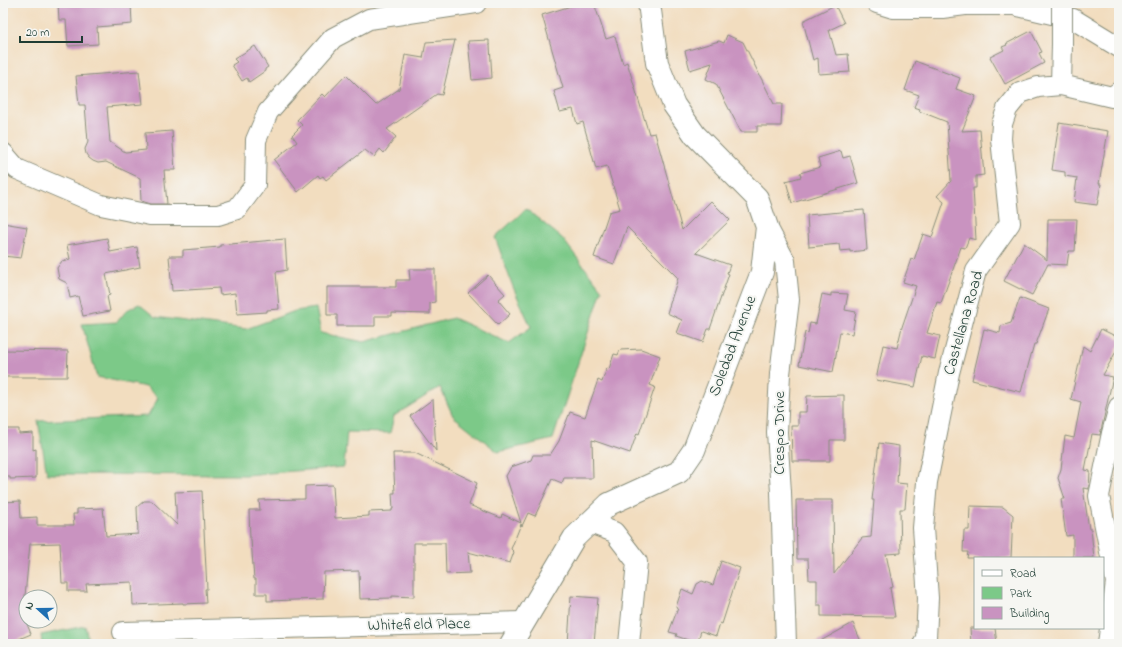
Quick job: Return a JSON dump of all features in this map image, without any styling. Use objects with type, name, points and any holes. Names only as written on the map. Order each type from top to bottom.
[{"type":"street","points":[[3,153],[17,169],[101,205],[150,215],[218,215],[237,208],[255,185],[256,140],[268,112],[334,38],[369,19],[476,3]]},
{"type":"street","name":"Soledad Avenue","points":[[511,644],[574,538],[609,504],[678,472],[694,450],[762,272],[767,227],[757,198],[695,135],[674,105],[657,64],[649,3]]},
{"type":"street","points":[[877,3],[893,8],[942,8],[965,5],[1014,5],[1073,19],[1119,47]]},
{"type":"street","points":[[1061,85],[1062,3]]},
{"type":"street","name":"Castellana Road","points":[[923,644],[926,638],[928,598],[923,528],[927,482],[948,381],[976,271],[1010,222],[1001,139],[1002,124],[1006,109],[1020,93],[1038,87],[1061,85],[1112,97],[1119,92]]},
{"type":"street","name":"Crespo Drive","points":[[767,227],[785,261],[789,300],[780,374],[778,432],[786,644]]},
{"type":"street","points":[[1108,644],[1116,582],[1099,496],[1119,407]]},
{"type":"street","points":[[590,523],[614,532],[637,562],[629,644]]},
{"type":"street","name":"Whitefield Place","points":[[123,632],[523,622]]},
{"type":"green space","points":[[526,209],[562,238],[602,290],[553,439],[498,452],[453,416],[440,387],[394,416],[390,433],[347,432],[344,467],[245,475],[47,474],[38,421],[148,416],[158,398],[146,387],[97,377],[82,324],[117,322],[127,310],[139,304],[155,317],[246,329],[295,311],[316,308],[321,333],[364,342],[453,318],[509,343],[531,327],[513,287],[495,237]]},
{"type":"green space","points":[[85,626],[89,644],[42,644],[41,635]]},
{"type":"building","points":[[58,3],[131,3],[132,24],[97,27],[98,44],[68,46],[66,20],[59,20]]},
{"type":"building","points":[[570,3],[594,3],[606,39],[615,36],[623,64],[627,62],[649,134],[655,133],[682,230],[711,201],[730,220],[696,253],[730,265],[727,273],[729,274],[710,329],[708,329],[703,342],[677,333],[682,320],[667,313],[678,278],[627,227],[614,264],[594,257],[609,212],[620,209],[607,166],[596,169],[583,122],[577,124],[573,109],[560,112],[554,91],[563,88],[542,15],[571,6]]},
{"type":"building","points":[[835,5],[844,23],[829,30],[836,55],[848,54],[850,72],[819,74],[818,58],[813,60],[803,21]]},
{"type":"building","points":[[1031,31],[1042,52],[1039,53],[1044,63],[1005,84],[990,57],[1004,50],[1002,47],[1007,45],[1006,44]]},
{"type":"building","points":[[727,35],[743,42],[774,104],[782,104],[781,126],[757,126],[757,132],[741,132],[716,84],[706,79],[712,63],[690,70],[685,51],[719,41],[724,43]]},
{"type":"building","points":[[455,40],[442,95],[437,94],[387,129],[396,137],[384,153],[380,149],[374,157],[365,150],[326,180],[323,176],[320,178],[318,175],[298,192],[274,160],[297,142],[292,135],[302,125],[297,120],[322,94],[325,97],[346,75],[376,105],[399,89],[405,55],[423,58],[426,42]]},
{"type":"building","points":[[489,40],[492,78],[472,80],[468,41]]},
{"type":"building","points":[[255,46],[268,67],[265,71],[249,82],[247,78],[242,81],[232,65],[237,62],[234,59]]},
{"type":"building","points":[[915,61],[960,78],[956,89],[976,96],[962,131],[980,130],[984,175],[976,176],[976,188],[973,188],[976,240],[969,238],[965,248],[961,247],[941,303],[937,302],[927,333],[940,336],[935,359],[922,356],[915,387],[876,380],[883,345],[897,348],[902,327],[916,286],[903,282],[911,259],[914,260],[923,234],[932,237],[944,202],[937,196],[951,181],[947,122],[919,111],[920,109],[914,107],[919,95],[905,90]]},
{"type":"building","points":[[139,71],[143,104],[107,107],[110,142],[125,152],[146,150],[145,133],[172,131],[175,170],[164,170],[167,204],[151,204],[141,201],[140,178],[106,162],[98,163],[93,161],[86,154],[85,149],[88,142],[85,105],[79,105],[76,76]]},
{"type":"building","points":[[1059,123],[1108,131],[1097,205],[1074,202],[1077,178],[1065,176],[1065,172],[1052,170]]},
{"type":"building","points":[[841,151],[843,158],[850,156],[858,183],[792,203],[786,181],[801,177],[800,173],[820,167],[818,158]]},
{"type":"building","points":[[864,210],[867,250],[850,252],[850,250],[840,251],[839,244],[809,247],[807,215]]},
{"type":"building","points":[[1048,219],[1077,219],[1075,251],[1069,251],[1067,265],[1048,264],[1032,295],[1004,281],[1024,243],[1047,260]]},
{"type":"building","points":[[3,223],[27,227],[21,258],[3,256]]},
{"type":"building","points":[[107,238],[110,252],[137,247],[140,267],[106,274],[110,295],[107,296],[110,311],[83,316],[78,296],[70,298],[67,283],[59,279],[57,268],[62,261],[70,259],[67,245]]},
{"type":"building","points":[[285,239],[287,270],[276,272],[279,309],[267,310],[267,312],[237,314],[235,293],[220,295],[219,288],[172,291],[169,256],[183,256],[183,250]]},
{"type":"building","points":[[409,269],[435,269],[435,302],[430,303],[430,314],[392,313],[392,316],[375,316],[375,326],[337,326],[337,315],[327,315],[327,287],[396,287],[396,280],[410,280]]},
{"type":"building","points":[[488,275],[505,294],[498,300],[510,314],[498,325],[468,293]]},
{"type":"building","points":[[831,293],[848,294],[845,310],[856,312],[852,334],[840,332],[833,372],[799,365],[805,332],[808,333],[810,323],[816,324],[822,294],[831,296]]},
{"type":"building","points":[[1020,298],[1049,309],[1036,344],[1034,344],[1021,392],[972,380],[984,329],[1000,333],[1001,326],[1011,323]]},
{"type":"building","points":[[1101,329],[1119,338],[1119,346],[1103,375],[1113,377],[1100,435],[1092,434],[1085,470],[1090,471],[1089,489],[1083,488],[1089,529],[1091,529],[1094,557],[1073,557],[1073,535],[1066,536],[1061,499],[1065,499],[1058,478],[1061,469],[1065,436],[1074,438],[1081,402],[1071,399],[1083,346],[1090,351]]},
{"type":"building","points":[[641,349],[660,356],[650,385],[655,387],[639,434],[637,433],[630,453],[592,440],[593,478],[564,478],[562,483],[552,479],[535,516],[528,513],[522,526],[521,524],[511,549],[514,552],[510,563],[468,552],[470,573],[446,574],[445,543],[414,543],[414,597],[392,596],[392,598],[360,599],[359,571],[324,572],[323,599],[267,601],[267,594],[256,594],[256,579],[254,579],[250,539],[249,510],[260,510],[259,500],[305,499],[305,486],[333,485],[335,518],[369,516],[369,512],[392,511],[392,493],[395,493],[393,453],[415,453],[477,483],[469,505],[501,518],[502,514],[521,523],[506,476],[511,467],[531,460],[533,455],[550,455],[559,441],[570,412],[585,417],[598,380],[602,382],[607,368],[609,369],[614,354],[618,355],[620,350]]},
{"type":"building","points":[[3,350],[68,351],[67,377],[3,377]]},
{"type":"building","points":[[844,395],[844,440],[830,440],[830,461],[792,461],[791,426],[798,426],[798,412],[806,412],[807,396]]},
{"type":"building","points":[[433,399],[436,451],[410,416]]},
{"type":"building","points":[[3,429],[19,429],[19,434],[33,433],[33,450],[36,449],[36,478],[10,479],[10,477],[3,477]]},
{"type":"building","points":[[879,443],[899,446],[897,483],[907,484],[905,509],[900,509],[901,553],[886,554],[893,587],[890,588],[895,617],[821,616],[821,605],[817,605],[817,580],[809,580],[808,559],[797,559],[796,500],[833,500],[834,574],[862,538],[871,537],[874,500],[872,500]]},
{"type":"building","points":[[202,491],[207,589],[205,589],[206,603],[133,605],[132,582],[86,584],[87,591],[68,591],[68,583],[62,583],[60,543],[30,544],[26,589],[18,589],[18,629],[29,629],[31,634],[7,644],[3,635],[3,502],[20,501],[21,518],[37,517],[37,525],[74,525],[73,514],[77,514],[77,509],[103,508],[106,536],[138,534],[137,507],[144,501],[152,501],[177,525],[175,492]]},
{"type":"building","points":[[970,506],[1003,507],[1013,515],[1011,557],[967,558],[968,552],[963,552],[964,530],[969,530]]},
{"type":"building","points":[[721,561],[740,568],[722,624],[720,623],[716,636],[701,631],[697,643],[669,632],[678,608],[676,607],[682,589],[693,594],[697,584],[702,581],[713,585]]},
{"type":"building","points":[[571,596],[598,598],[594,644],[568,644]]},
{"type":"building","points":[[853,623],[862,644],[815,644]]},
{"type":"building","points":[[970,628],[995,629],[997,644],[971,644]]}]
